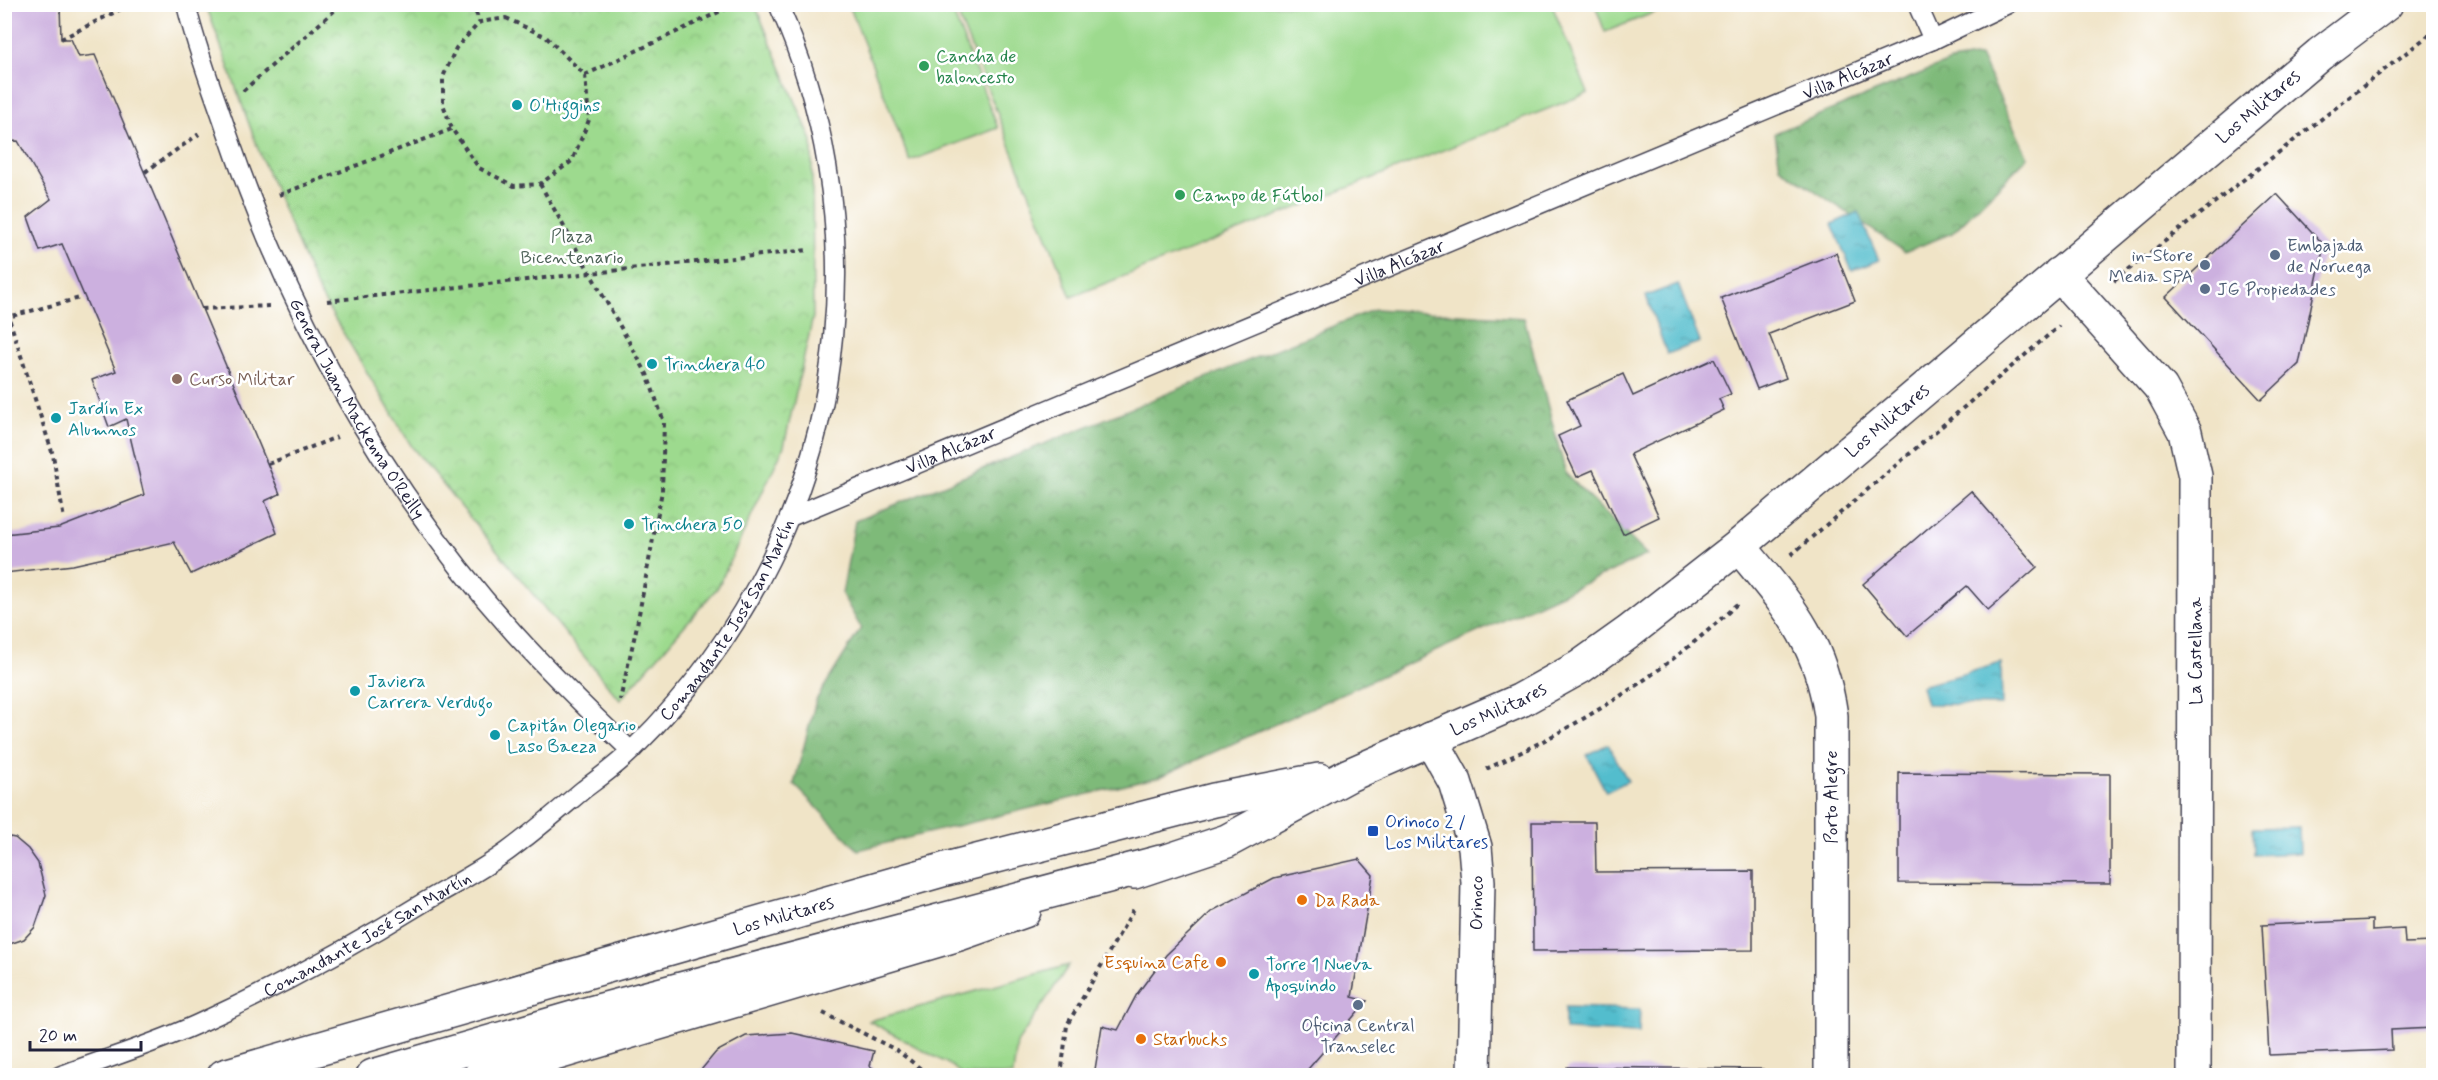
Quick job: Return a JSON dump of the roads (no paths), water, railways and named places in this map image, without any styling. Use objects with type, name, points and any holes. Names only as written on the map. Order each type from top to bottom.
[{"type":"main road","name":"Los Militares","points":[[480,1076],[959,934],[1161,862],[1227,842],[1349,775],[1521,700],[1580,667],[1629,632],[1738,546],[2320,54],[2386,4]]},
{"type":"main road","name":"La Castellana","points":[[2059,274],[2155,381],[2175,409],[2185,432],[2195,476],[2194,1076]]},
{"type":"main road","name":"Porto Alegre","points":[[1738,546],[1801,624],[1822,667],[1831,716],[1831,1076]]},
{"type":"main road","name":"Orinoco","points":[[1431,739],[1455,782],[1475,847],[1478,882],[1474,1076]]},
{"type":"main road","name":"Los Militares","points":[[224,1076],[946,869],[1214,800],[1349,775]]},
{"type":"main road","points":[[373,1076],[593,1012],[1161,862]]},
{"type":"lane","name":"General Juan Mackenna O'Reilly","points":[[186,4],[194,40],[253,205],[297,305],[363,426],[409,498],[512,631],[570,693],[631,752]]},
{"type":"lane","name":"Comandante José San Martín","points":[[59,1076],[203,1022],[369,936],[507,852],[631,752],[671,711],[707,666],[739,619],[790,517],[810,458],[831,365],[836,313],[836,247],[832,192],[822,137],[808,83],[778,4]]},
{"type":"lane","points":[[1917,4],[1933,40]]},
{"type":"lane","name":"Villa Alcázar","points":[[790,517],[1933,40],[2008,4]]},
{"type":"water","points":[[1858,212],[1879,260],[1852,271],[1832,224]]},
{"type":"water","points":[[1678,284],[1700,342],[1667,354],[1646,296]]},
{"type":"water","points":[[2001,663],[2002,705],[1926,704],[1921,686]]},
{"type":"water","points":[[1608,744],[1628,781],[1606,792],[1587,755]]},
{"type":"water","points":[[2299,827],[2300,853],[2254,855],[2253,828]]},
{"type":"water","points":[[1565,1007],[1640,1009],[1639,1033],[1565,1030]]},
{"type":"place","name":"Cancha de baloncesto","points":[[924,66]]},
{"type":"place","name":"O'Higgins","points":[[517,105]]},
{"type":"place","name":"Campo de Fútbol","points":[[1180,195]]},
{"type":"place","name":"Embajada de Noruega","points":[[2275,255]]},
{"type":"place","name":"in-Store Media SPA","points":[[2205,265]]},
{"type":"place","name":"JG Propiedades","points":[[2205,289]]},
{"type":"place","name":"Trinchera 40","points":[[652,364]]},
{"type":"place","name":"Curso Militar","points":[[177,379]]},
{"type":"place","name":"Jardín Ex Alumnos","points":[[56,418]]},
{"type":"place","name":"Trinchera 50","points":[[629,524]]},
{"type":"place","name":"Javiera Carrera Verdugo","points":[[355,691]]},
{"type":"place","name":"Capitán Olegario Laso Baeza","points":[[495,735]]},
{"type":"place","name":"Orinoco 2 / Los Militares","points":[[1373,831]]},
{"type":"place","name":"Da Rada","points":[[1302,900]]},
{"type":"place","name":"Esquina Cafe","points":[[1221,962]]},
{"type":"place","name":"Torre 1 Nueva Apoquindo","points":[[1254,974]]},
{"type":"place","name":"Oficina Central Transelec","points":[[1358,1005]]},
{"type":"place","name":"Starbucks","points":[[1141,1039]]},
{"type":"park label","name":"Plaza Bicentenario","points":[[572,246]]}]
